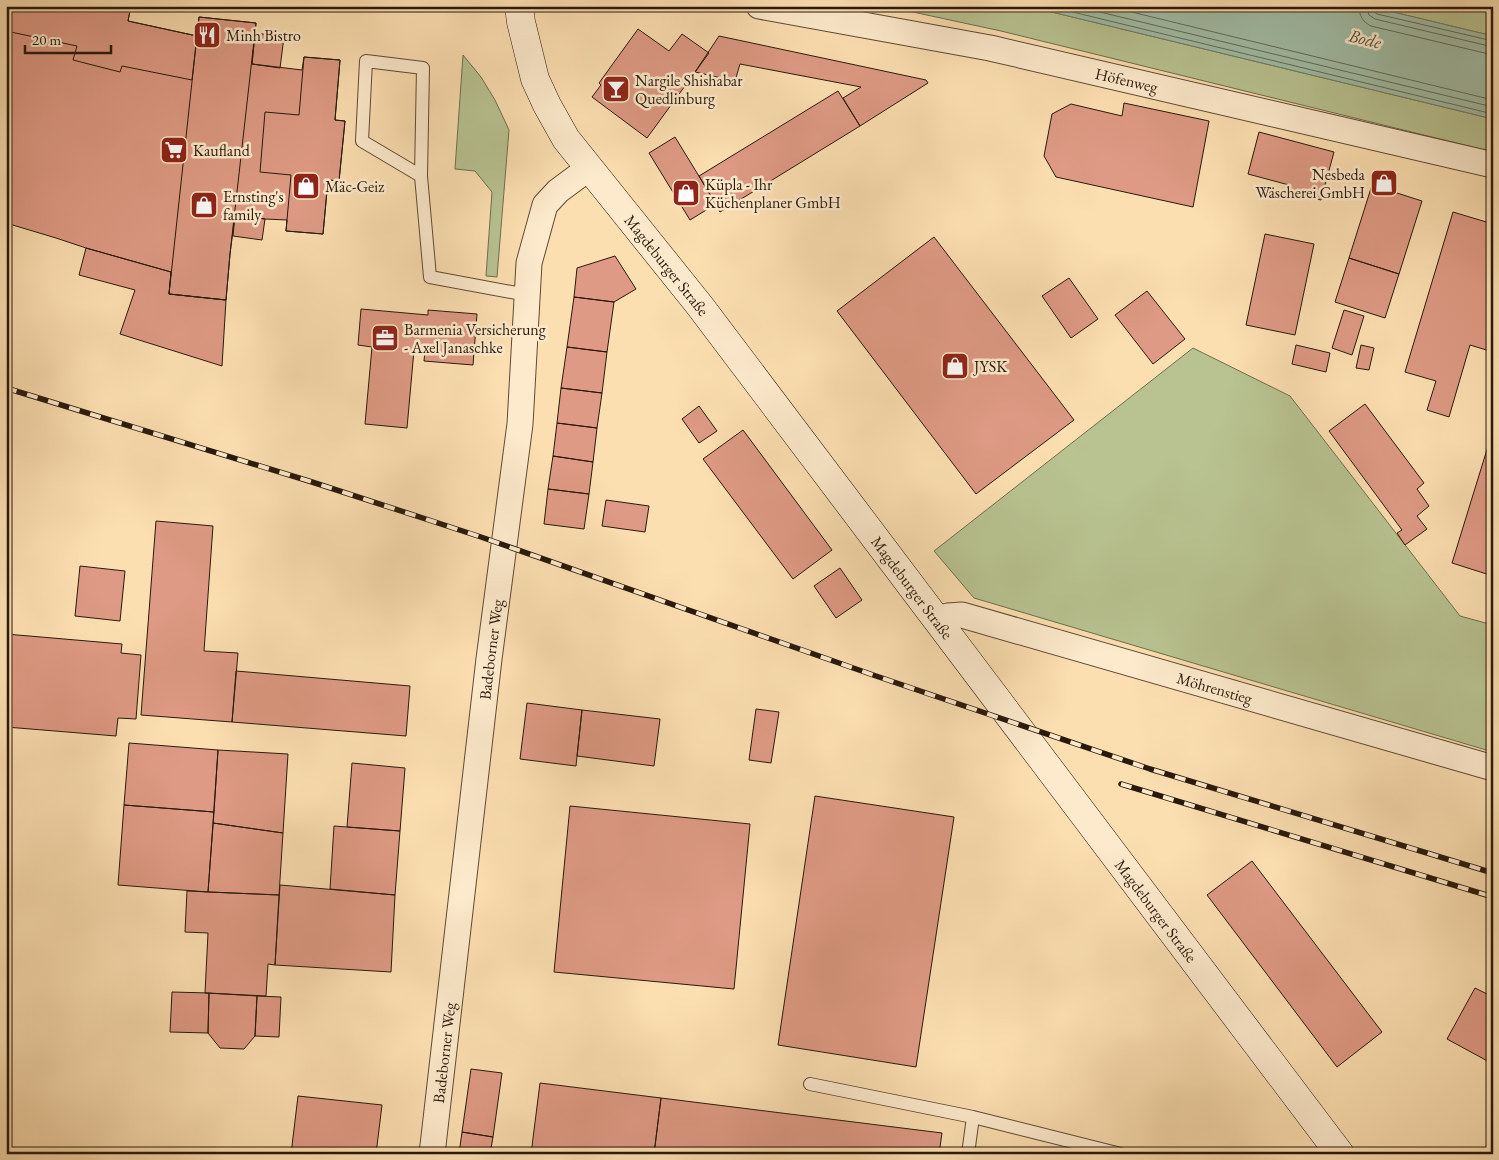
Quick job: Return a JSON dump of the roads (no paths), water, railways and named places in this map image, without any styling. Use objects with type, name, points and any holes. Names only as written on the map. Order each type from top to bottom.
[{"type":"main road","name":"Magdeburger Straße","points":[[519,6],[521,22],[538,87],[566,139],[678,278],[1340,1154]]},
{"type":"street","name":"Höfenweg","points":[[759,6],[990,48],[1493,165]]},
{"type":"street","name":"Badeborner Weg","points":[[432,1154],[489,659],[520,424],[529,263],[545,205],[558,191],[589,168]]},
{"type":"street","name":"Möhrenstieg","points":[[937,621],[948,616],[962,615],[1493,768]]},
{"type":"lane","points":[[421,176],[362,141],[366,61],[423,68],[421,176],[430,277],[527,295]]},
{"type":"lane","points":[[810,1084],[973,1116],[1121,1154]]},
{"type":"lane","points":[[968,1154],[973,1116]]},
{"type":"water","name":"Bode","points":[[1027,6],[1368,6],[1493,36],[1493,119]]},
{"type":"railway","points":[[6,388],[312,482],[481,537],[876,676],[1150,769],[1493,873]]},
{"type":"railway","points":[[1121,784],[1493,897]]},
{"type":"place","name":"Minh Bistro","points":[[207,35]]},
{"type":"place","name":"Nargile Shishabar Quedlinburg","points":[[616,89]]},
{"type":"place","name":"Kaufland","points":[[174,150]]},
{"type":"place","name":"Nesbeda Wäscherei GmbH","points":[[1384,183]]},
{"type":"place","name":"Mäc-Geiz","points":[[306,186]]},
{"type":"place","name":"Küpla - Ihr Küchenplaner GmbH","points":[[686,193]]},
{"type":"place","name":"Ernsting's family","points":[[204,205]]},
{"type":"place","name":"Barmenia Versicherung - Axel Janaschke","points":[[385,338]]},
{"type":"place","name":"JYSK","points":[[955,366]]}]
